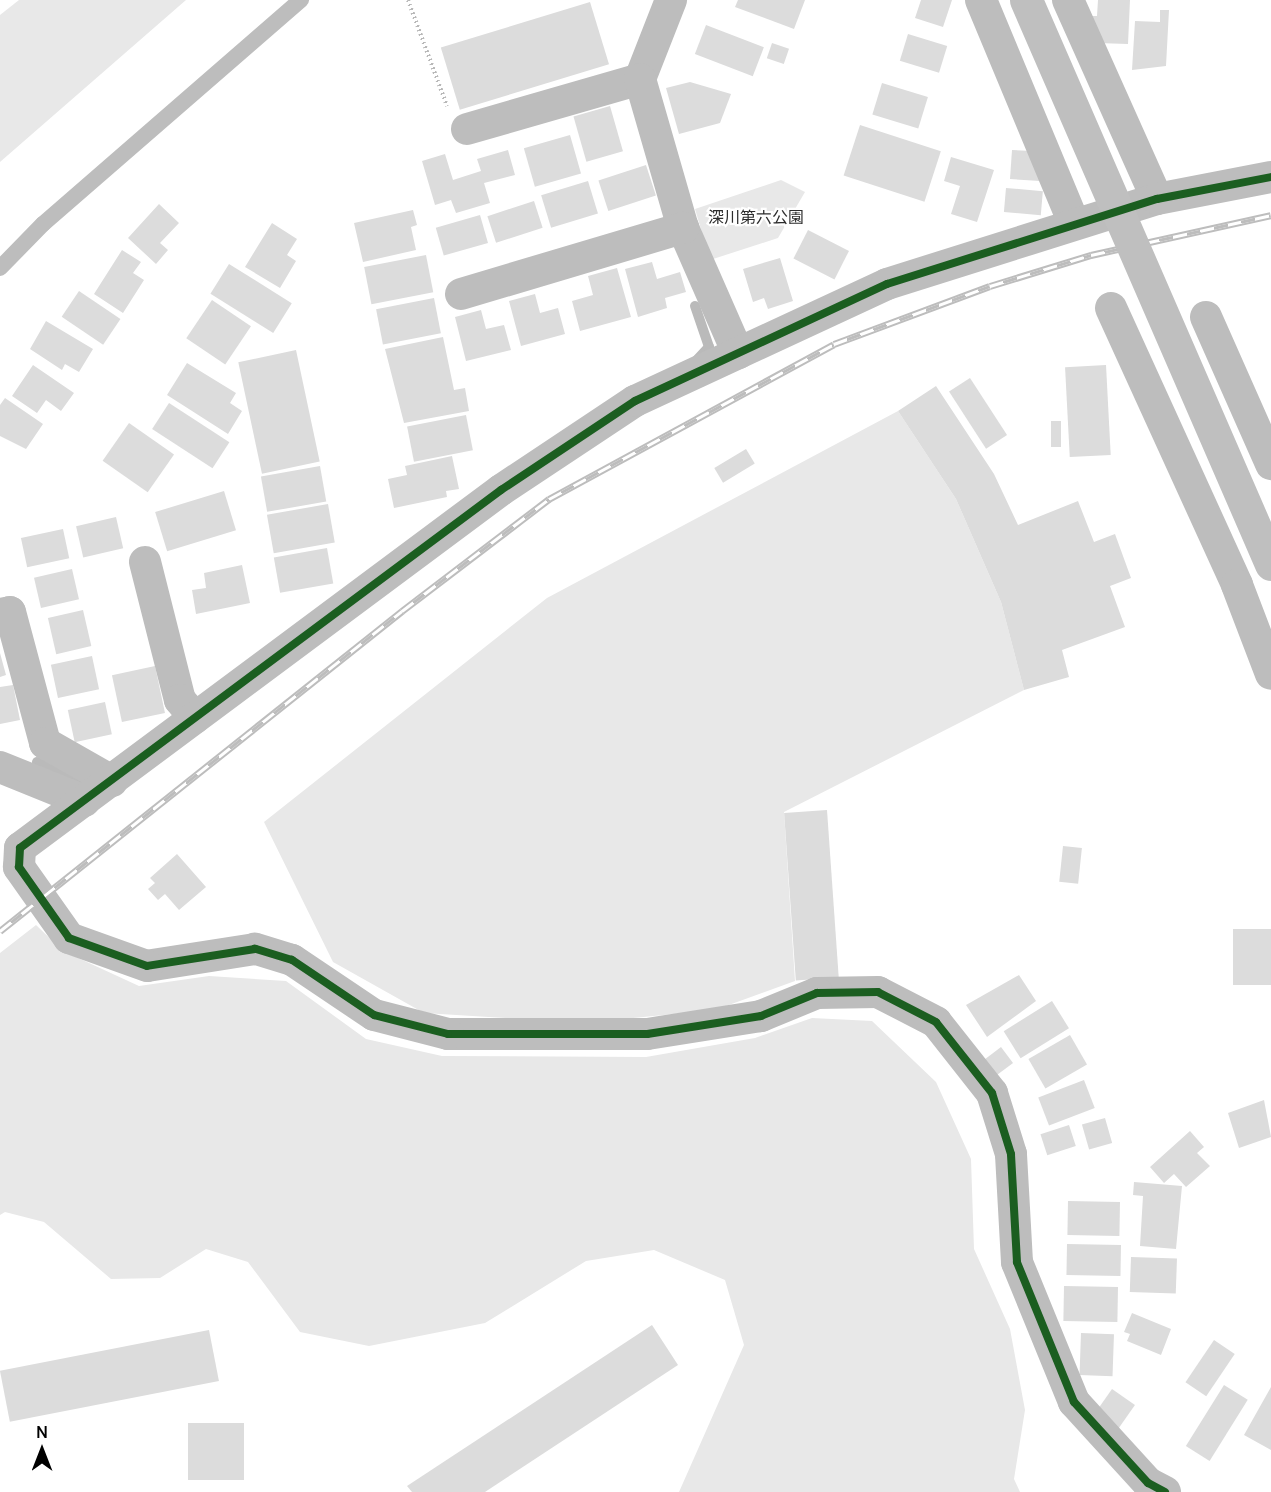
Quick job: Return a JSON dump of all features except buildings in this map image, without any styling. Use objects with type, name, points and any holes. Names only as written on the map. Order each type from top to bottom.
[{"type":"street","points":[[671,0],[640,79],[683,228],[738,353]]},
{"type":"street","points":[[981,0],[1074,223]]},
{"type":"street","points":[[1026,0],[1271,564]]},
{"type":"street","points":[[1068,0],[1157,199]]},
{"type":"street","points":[[467,129],[640,79]]},
{"type":"street","points":[[1165,1492],[1148,1483],[1074,1402],[1017,1262],[1011,1154],[992,1094],[936,1022],[878,992],[817,993],[761,1016],[647,1034],[448,1034],[374,1015],[292,960],[255,949],[147,966],[69,938],[19,867],[20,848],[501,490],[635,401],[887,284],[1074,223],[1157,199],[1271,177]]},
{"type":"street","points":[[461,294],[683,228]]},
{"type":"street","points":[[1111,308],[1237,585],[1271,674]]},
{"type":"street","points":[[1206,317],[1271,464]]},
{"type":"street","points":[[145,562],[180,700],[195,718]]},
{"type":"street","points":[[0,614],[10,612],[45,743],[112,781]]},
{"type":"street","points":[[0,767],[84,801]]},
{"type":"lane","points":[[0,268],[52,216],[301,0]]},
{"type":"path","points":[[408,0],[437,81]]},
{"type":"green space","points":[[19,0],[186,0],[0,162],[0,15]]},
{"type":"green space","name":"深川第六公園","points":[[781,180],[805,192],[778,238],[710,260],[695,209]]},
{"type":"green space","points":[[898,411],[956,499],[1001,602],[1024,690],[784,812],[795,981],[715,1010],[623,1019],[521,1019],[424,1013],[333,962],[264,822],[547,598]]},
{"type":"green space","points":[[36,925],[63,951],[139,986],[209,976],[286,981],[366,1039],[442,1056],[646,1057],[755,1038],[812,1018],[872,1021],[936,1082],[971,1159],[974,1249],[1010,1329],[1025,1410],[1014,1479],[1020,1492],[679,1492],[744,1345],[725,1280],[654,1250],[586,1261],[485,1323],[369,1346],[300,1332],[248,1262],[206,1249],[160,1278],[111,1279],[44,1222],[5,1212],[0,1215],[0,953]]},
{"type":"waterway","points":[[695,306],[709,347],[697,360]]},
{"type":"waterway","points":[[37,762],[84,784],[93,778]]},
{"type":"railway","points":[[0,931],[402,611],[549,499],[834,344],[990,286],[1091,255],[1271,215]]},
{"type":"cycle path","points":[[1165,1492],[1148,1483],[1074,1402],[1017,1262],[1011,1154],[992,1093],[936,1022],[878,992],[817,993],[761,1016],[647,1034],[448,1034],[374,1015],[292,960],[255,949],[147,966],[69,938],[19,867],[20,848],[501,490],[635,401],[887,284],[1157,199],[1271,177]]}]
